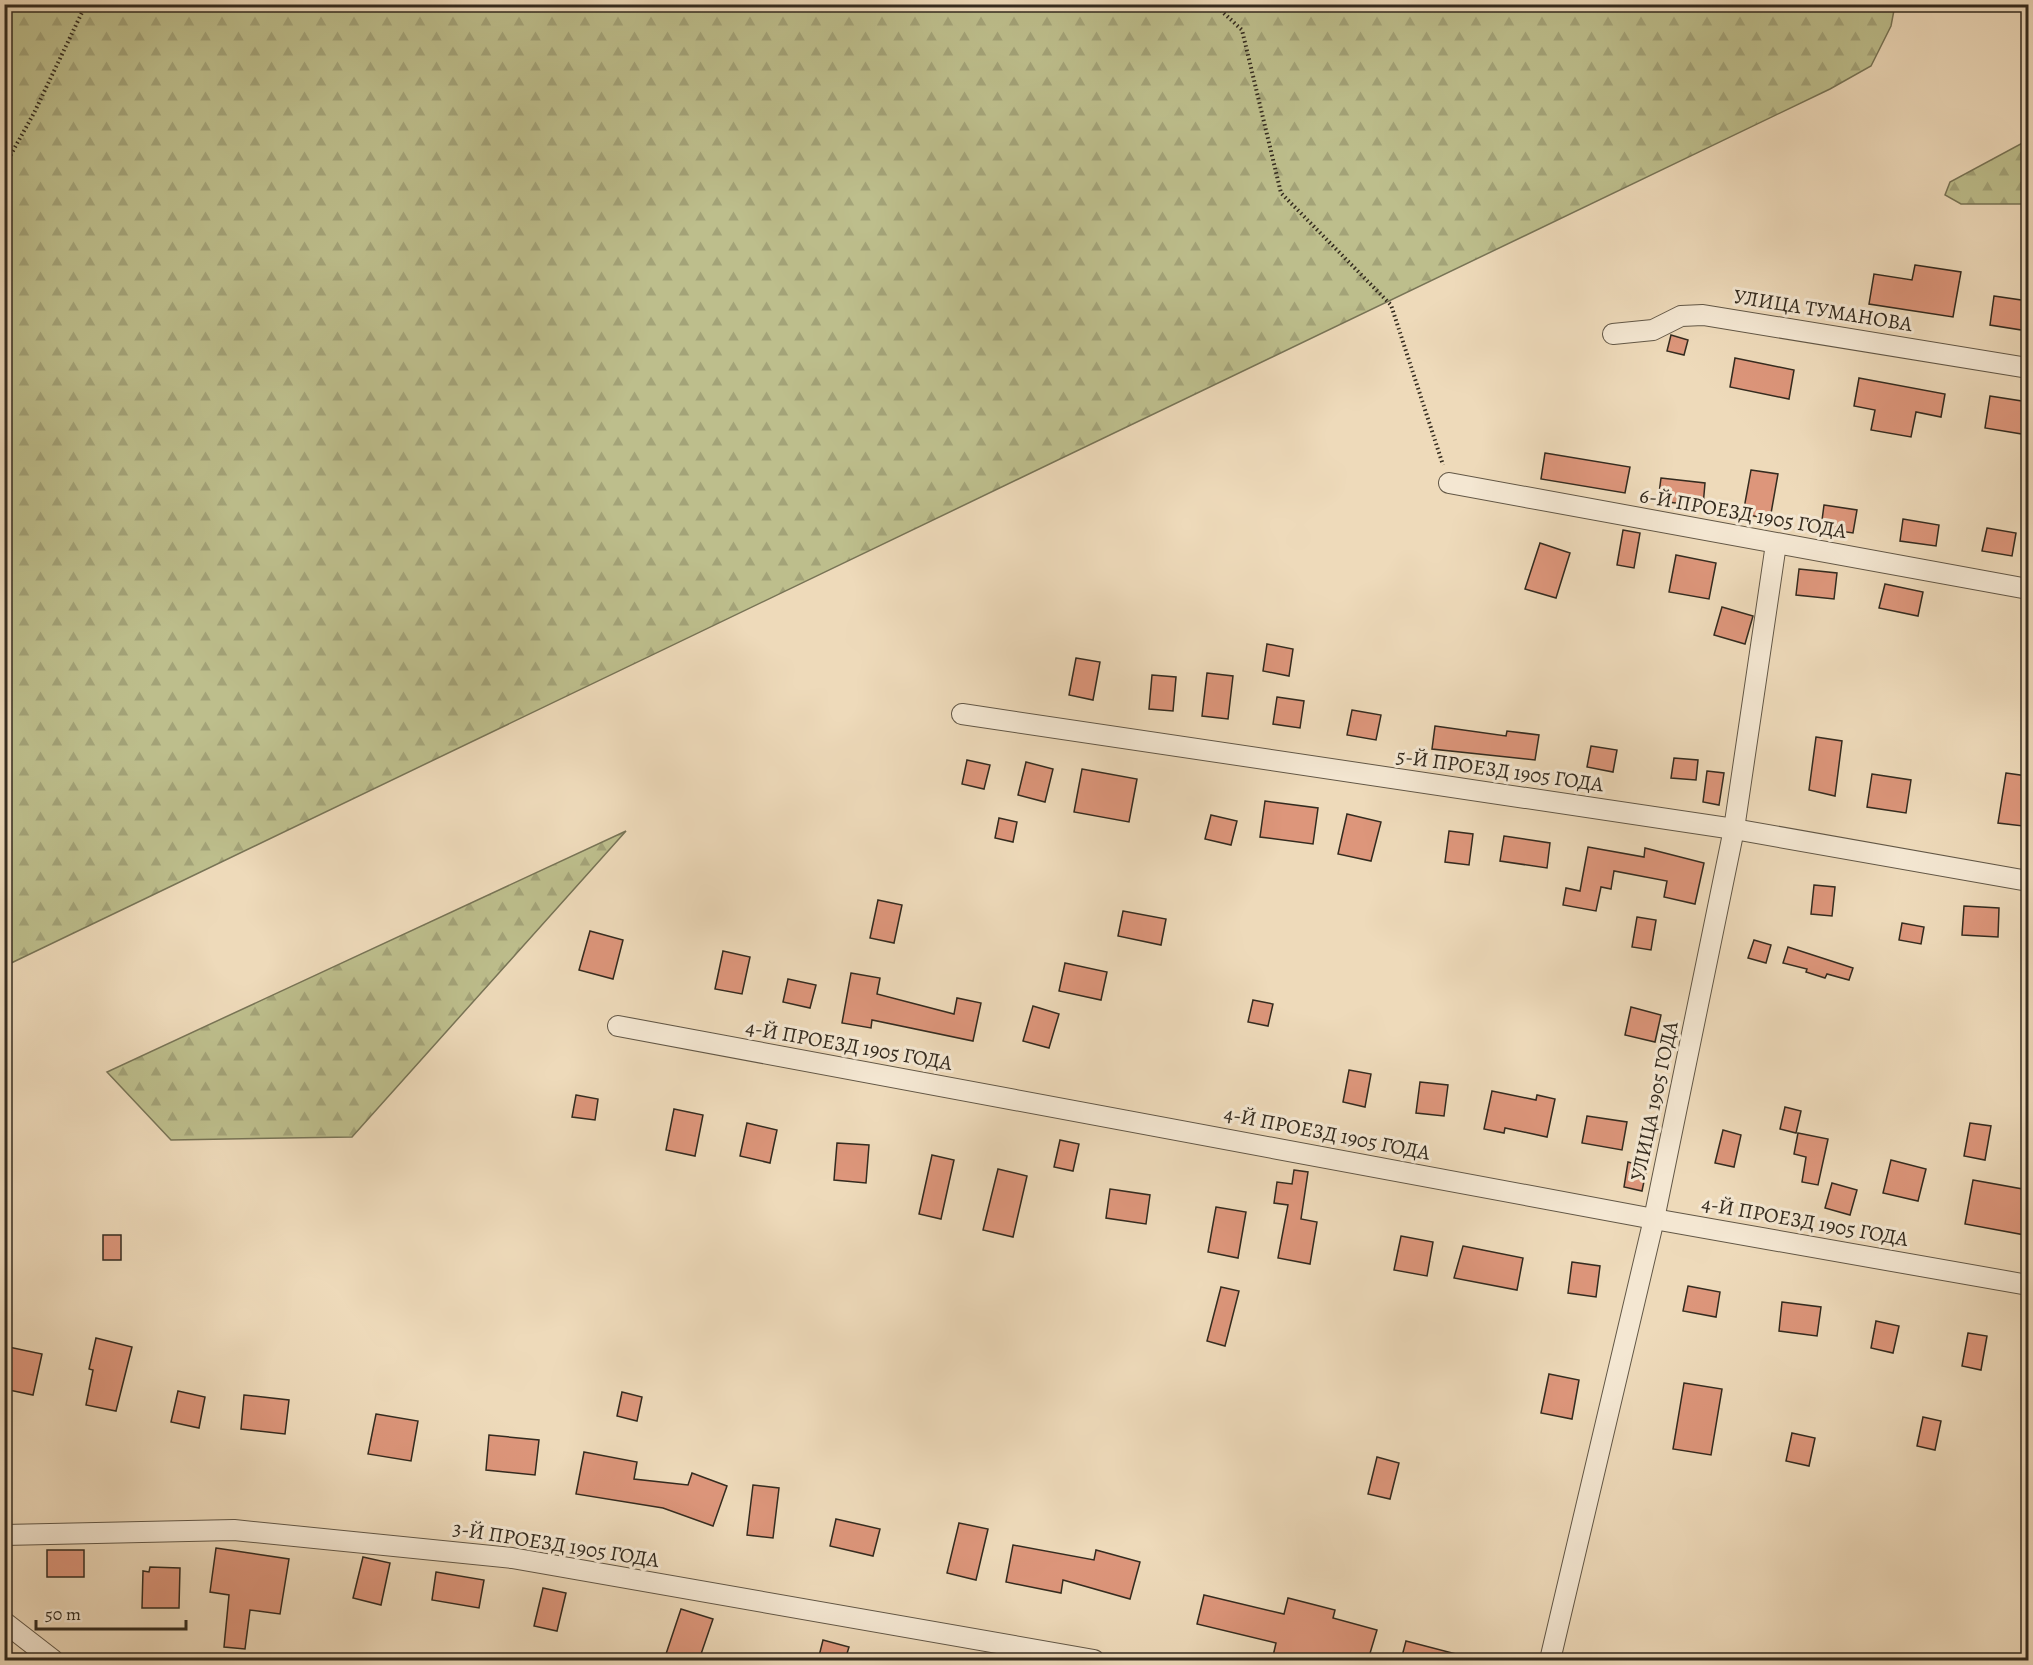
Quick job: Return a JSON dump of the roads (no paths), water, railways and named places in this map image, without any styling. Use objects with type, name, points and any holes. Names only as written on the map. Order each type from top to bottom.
[{"type":"street","name":"УЛИЦА ТУМАНОВА","points":[[1613,334],[1653,330],[1681,316],[1703,315],[2028,368]]},
{"type":"street","name":"6-Й ПРОЕЗД 1905 ГОДА","points":[[1449,483],[2028,589]]},
{"type":"street","name":"УЛИЦА 1905 ГОДА","points":[[1550,1660],[1654,1219],[1734,829],[1776,544]]},
{"type":"street","name":"5-Й ПРОЕЗД 1905 ГОДА","points":[[962,714],[1734,829],[2028,881]]},
{"type":"street","name":"4-Й ПРОЕЗД 1905 ГОДА","points":[[618,1026],[1654,1219],[2028,1285]]},
{"type":"street","name":"3-Й ПРОЕЗД 1905 ГОДА","points":[[4,1535],[234,1530],[512,1558],[1094,1660]]},
{"type":"street","points":[[4,1622],[53,1660]]}]
